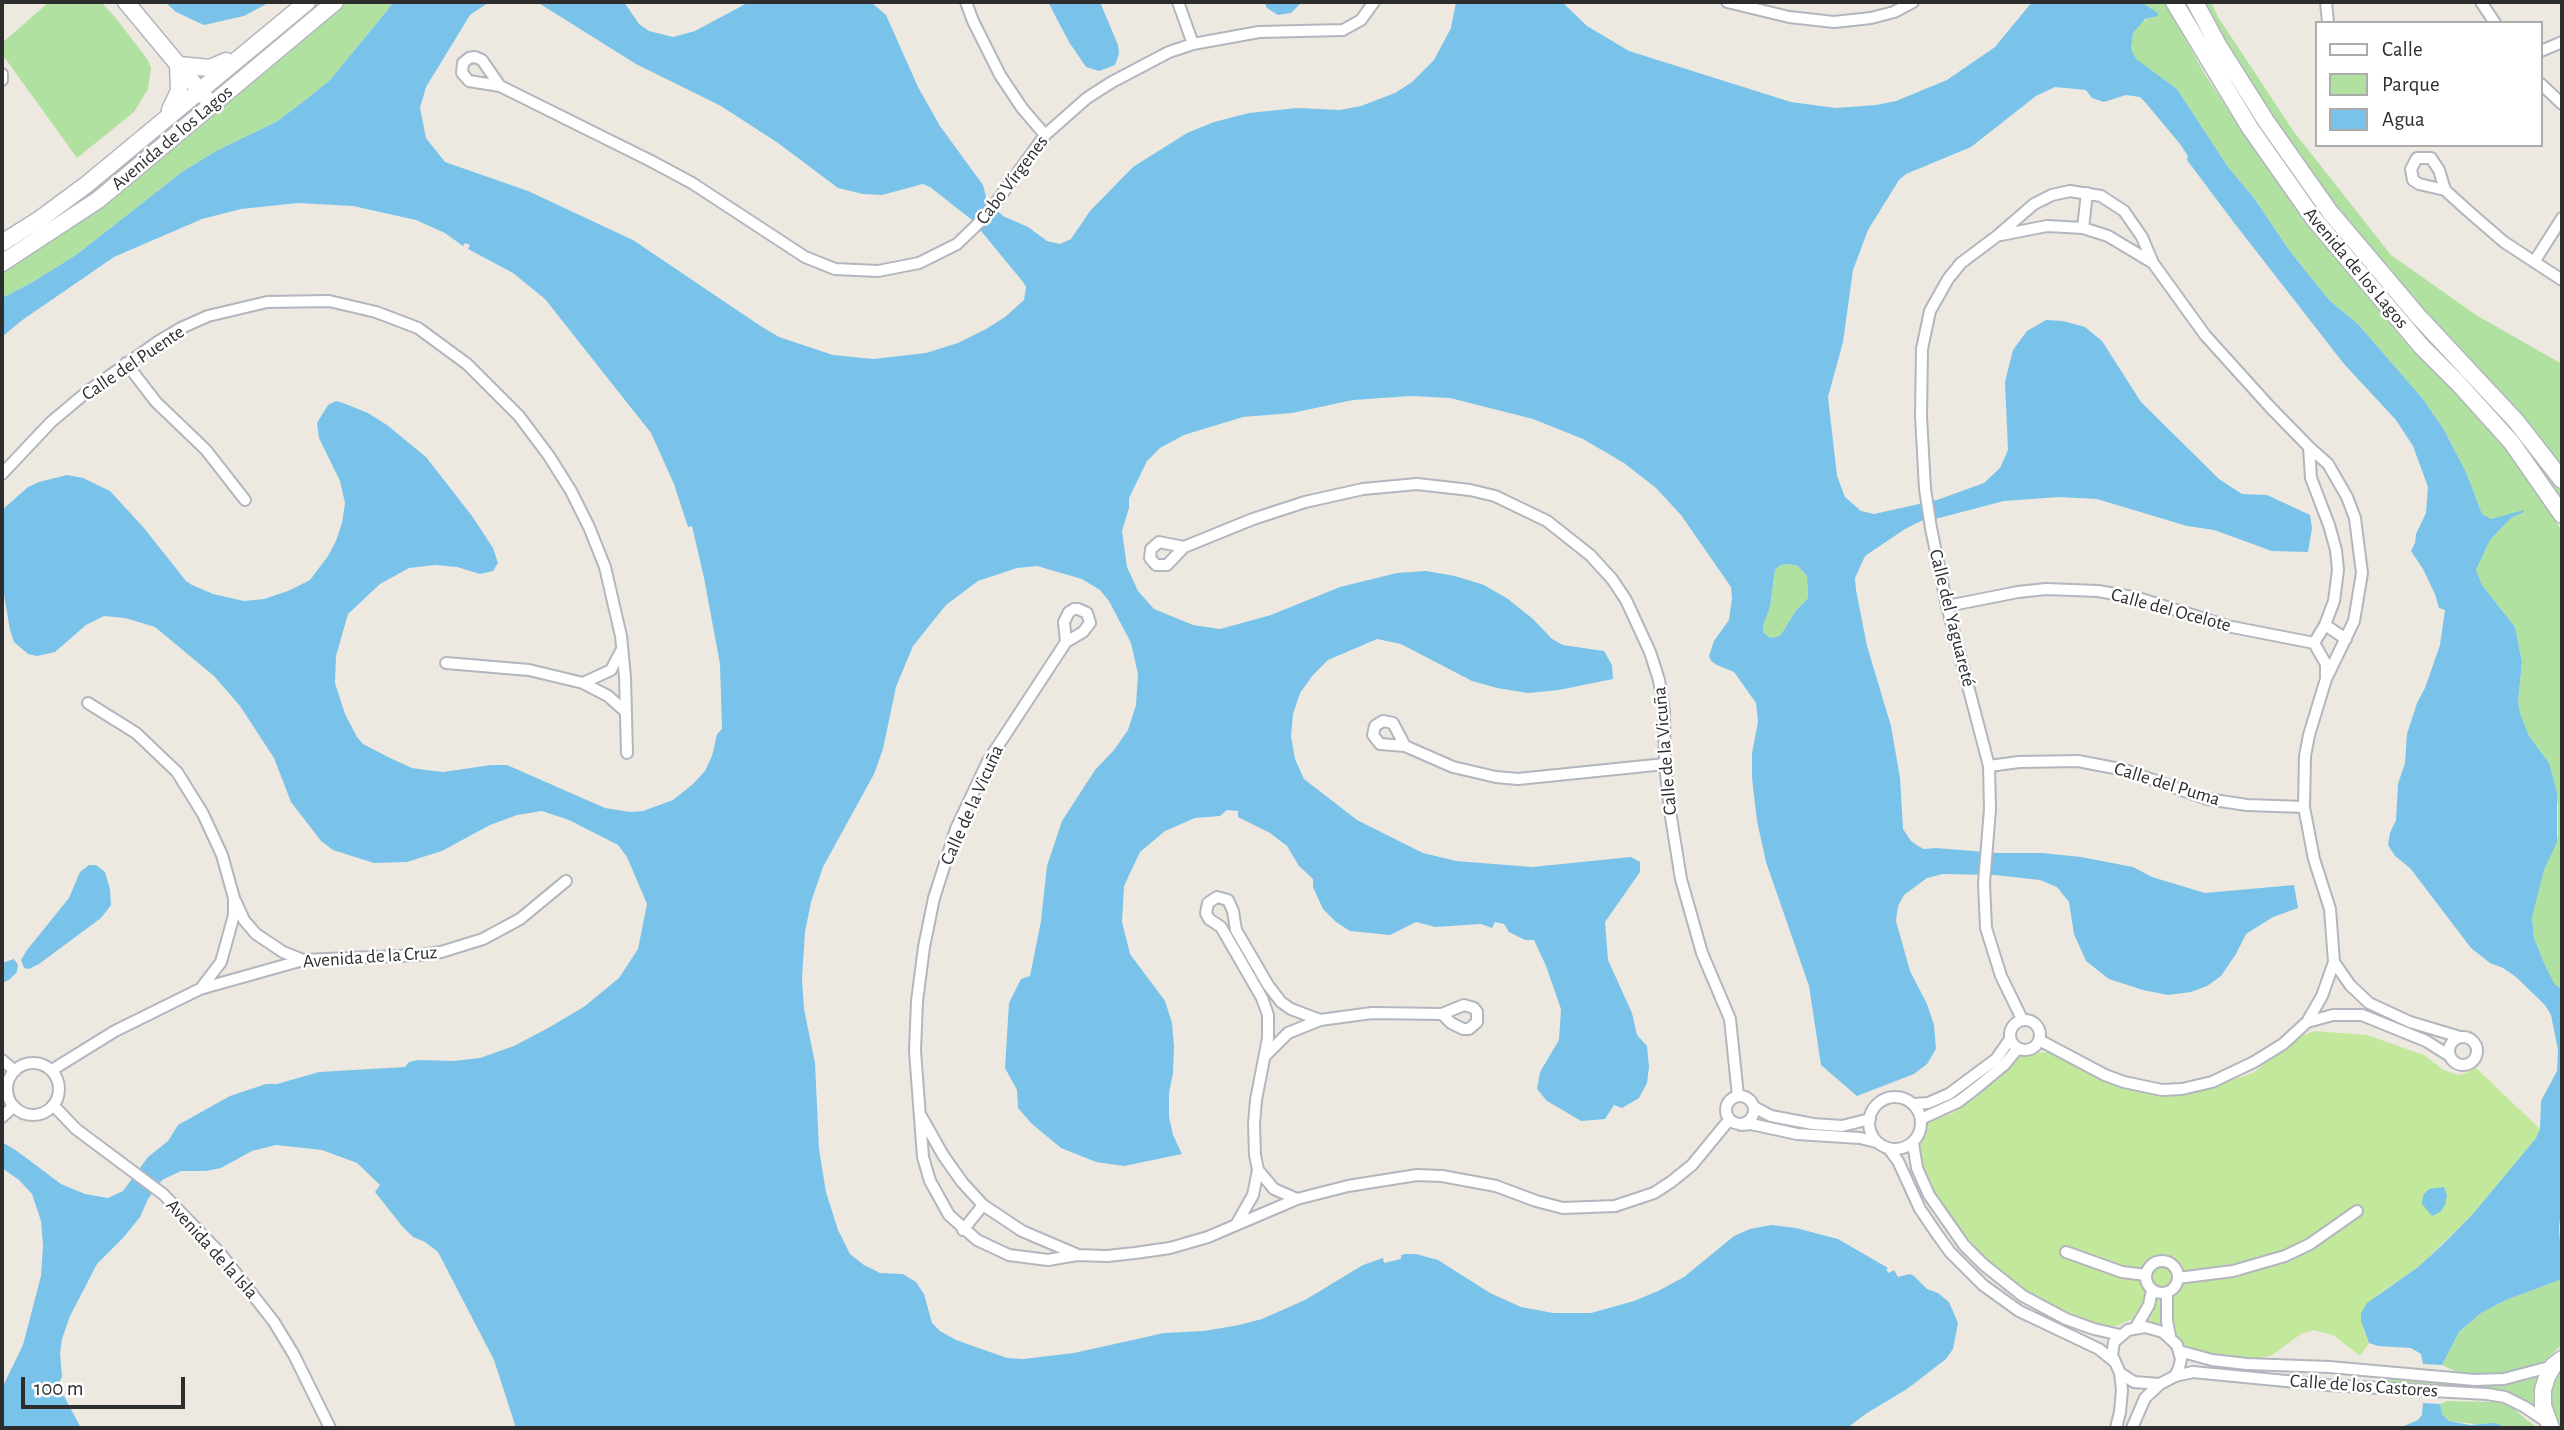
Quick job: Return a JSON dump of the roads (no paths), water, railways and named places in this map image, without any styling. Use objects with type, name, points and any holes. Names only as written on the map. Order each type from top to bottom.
[{"type":"street","points":[[126,2],[211,106]]},
{"type":"street","name":"Avenida de los Lagos","points":[[2,243],[86,185],[307,2]]},
{"type":"street","name":"Avenida de los Lagos","points":[[2,263],[98,200],[335,2]]},
{"type":"street","points":[[966,2],[1000,75],[1022,108],[1045,135]]},
{"type":"street","points":[[1178,2],[1193,44]]},
{"type":"street","name":"Cabo Vírgenes","points":[[500,86],[651,161],[703,190],[790,250],[835,269],[858,271],[900,268],[936,256],[957,244],[972,231],[1045,135],[1087,98],[1112,82],[1169,52],[1193,44],[1259,32],[1343,30],[1361,20],[1374,2]]},
{"type":"street","points":[[1727,2],[1766,12],[1834,22],[1871,18],[1894,12],[1913,2]]},
{"type":"street","name":"Avenida de los Lagos","points":[[2174,2],[2250,128],[2314,219],[2421,345],[2512,443],[2562,515]]},
{"type":"street","name":"Avenida de los Lagos","points":[[2195,2],[2218,45],[2266,121],[2330,212],[2418,316],[2516,421],[2562,480]]},
{"type":"street","points":[[2326,2],[2328,21]]},
{"type":"street","points":[[2481,2],[2494,21]]},
{"type":"street","points":[[178,65],[210,68],[258,42]]},
{"type":"street","points":[[2543,50],[2562,42]]},
{"type":"street","points":[[155,128],[177,99],[178,65]]},
{"type":"street","points":[[2,74],[2,80]]},
{"type":"street","points":[[2543,86],[2562,104]]},
{"type":"street","points":[[2445,190],[2504,242],[2562,280]]},
{"type":"street","name":"Calle del Yaguareté","points":[[2022,1019],[1992,952],[1986,928],[1984,883],[1989,766],[1947,606],[1925,489],[1921,416],[1924,330],[1930,311],[1948,279],[1976,250],[2043,198],[2062,192],[2087,193],[2111,201],[2132,218],[2153,263],[2205,335],[2240,376],[2334,472],[2355,518],[2360,545],[2361,591],[2354,621],[2326,679],[2309,735],[2304,775],[2304,807],[2314,859],[2330,909],[2334,962],[2322,996],[2307,1022],[2283,1044],[2254,1062],[2212,1082],[2182,1089],[2162,1090],[2124,1082],[2105,1075],[2039,1040]]},
{"type":"street","points":[[2082,228],[2087,193]]},
{"type":"street","points":[[2534,262],[2562,218]]},
{"type":"street","name":"Calle del Yaguareté","points":[[1997,236],[2047,226],[2082,228],[2108,236],[2153,263]]},
{"type":"street","name":"Calle del Puente","points":[[2,474],[51,422],[88,390],[181,328],[218,314],[267,302],[297,300],[344,304],[376,312],[418,328],[450,349],[519,416],[557,468],[589,527],[614,600],[622,649],[627,753]]},
{"type":"street","points":[[126,363],[156,402],[206,450],[245,500]]},
{"type":"street","points":[[2309,447],[2311,478],[2336,550],[2337,586],[2325,625],[2314,643],[2323,659],[2326,679]]},
{"type":"street","name":"Calle de la Vicuña","points":[[1184,547],[1304,502],[1334,494],[1417,484],[1470,489],[1522,507],[1571,538],[1590,555],[1612,579],[1626,600],[1650,652],[1659,680],[1664,711],[1665,764],[1681,879],[1702,953],[1730,1019],[1738,1096]]},
{"type":"street","points":[[2336,550],[2360,545]]},
{"type":"street","name":"Calle del Ocelote","points":[[1947,606],[2046,589],[2098,591],[2138,598],[2239,629],[2314,643]]},
{"type":"street","points":[[2325,625],[2346,639]]},
{"type":"street","name":"Calle de la Vicuña","points":[[1066,642],[988,761],[956,829],[944,861],[924,947],[917,1001],[915,1051],[923,1157],[930,1181],[944,1209],[963,1230],[977,1240],[1009,1255],[1048,1260],[1077,1255],[1107,1256],[1170,1248],[1208,1237],[1297,1199],[1348,1185],[1416,1175],[1442,1176],[1496,1186],[1563,1208],[1615,1206],[1654,1193],[1671,1182],[1692,1165],[1729,1120]]},
{"type":"street","points":[[583,683],[611,670],[622,649]]},
{"type":"street","points":[[2323,659],[2337,658]]},
{"type":"street","points":[[446,663],[528,670],[583,683],[608,696],[626,712]]},
{"type":"street","points":[[88,702],[135,733],[177,772],[203,814],[222,855],[234,898],[244,920],[256,934],[283,952],[303,960]]},
{"type":"street","points":[[1405,746],[1453,767],[1518,779],[1665,764]]},
{"type":"street","name":"Calle del Puma","points":[[1989,766],[2019,762],[2078,761],[2125,770],[2207,799],[2246,805],[2304,807]]},
{"type":"street","name":"Avenida de la Cruz","points":[[52,1070],[115,1031],[200,989],[303,960],[421,955],[461,947],[492,935],[520,919],[566,881]]},
{"type":"street","points":[[1233,920],[1227,927],[1213,923],[1206,913],[1208,903],[1217,897],[1228,900],[1233,911],[1233,920],[1251,958],[1268,985],[1283,1003],[1301,1014],[1320,1020]]},
{"type":"street","points":[[200,989],[212,976],[226,950],[234,915],[234,898]]},
{"type":"street","points":[[1221,927],[1262,998],[1268,1015],[1268,1038],[1254,1124],[1258,1170],[1253,1195],[1236,1225]]},
{"type":"street","points":[[2307,1022],[2347,1014],[2374,1018],[2426,1041],[2460,1065],[2469,1064],[2476,1058],[2476,1044],[2470,1038],[2440,1033],[2383,1011],[2356,992],[2334,962]]},
{"type":"street","points":[[2347,1014],[2355,1001],[2356,992]]},
{"type":"street","points":[[1268,1015],[1273,1008],[1283,1003]]},
{"type":"street","points":[[1264,1057],[1288,1033],[1320,1020],[1372,1013],[1443,1014]]},
{"type":"street","points":[[2022,1019],[2031,1020],[2038,1027],[2039,1040],[2032,1048],[2022,1050],[2014,1044],[2009,1034],[2013,1024],[2022,1019]]},
{"type":"street","points":[[2450,1056],[2452,1042],[2460,1037]]},
{"type":"street","points":[[1877,1143],[1869,1128],[1877,1105],[1891,1097],[1899,1097],[1914,1104],[1938,1100],[1958,1088],[2014,1044]]},
{"type":"street","points":[[1922,1119],[1958,1102],[1975,1089],[2004,1065],[2014,1044]]},
{"type":"street","points":[[2,1060],[15,1071]]},
{"type":"street","points":[[40,1063],[52,1070],[59,1084],[59,1092],[53,1105],[41,1114],[34,1115],[26,1114],[14,1106],[8,1092],[10,1077],[20,1066],[40,1063]]},
{"type":"street","points":[[1870,1119],[1842,1126],[1814,1124],[1771,1116],[1754,1107],[1749,1100],[1738,1096],[1730,1100],[1726,1108],[1729,1120],[1741,1125],[1751,1124],[1808,1135],[1860,1138],[1889,1149],[1898,1161],[1920,1209],[1937,1234],[1950,1252],[1983,1285],[2019,1311],[2099,1349],[2134,1381],[2160,1384]]},
{"type":"street","points":[[1889,1149],[1906,1148],[1913,1143],[1922,1128],[1922,1119],[1914,1104]]},
{"type":"street","name":"Avenida de la Isla","points":[[53,1105],[76,1129],[163,1194],[211,1243],[257,1300],[294,1355],[330,1428]]},
{"type":"street","points":[[2,1117],[14,1106]]},
{"type":"street","points":[[1741,1125],[1752,1119],[1754,1107]]},
{"type":"street","name":"Calle de la Vicuña","points":[[918,1110],[950,1164],[983,1205],[1022,1231],[1077,1255]]},
{"type":"street","points":[[1913,1143],[1917,1168],[1928,1195],[1964,1245],[1984,1265],[2023,1296],[2066,1319],[2120,1335]]},
{"type":"street","points":[[1258,1170],[1274,1189],[1297,1199]]},
{"type":"street","points":[[963,1230],[983,1205]]},
{"type":"street","points":[[2178,1278],[2232,1271],[2286,1256],[2310,1244],[2357,1211]]},
{"type":"street","points":[[2066,1252],[2122,1272],[2146,1275]]},
{"type":"street","points":[[2136,1327],[2149,1305],[2152,1290],[2146,1275],[2151,1266],[2161,1261],[2175,1268],[2178,1278],[2175,1287],[2167,1292],[2152,1290]]},
{"type":"street","points":[[2132,1428],[2145,1398],[2160,1384],[2175,1376],[2179,1368],[2179,1351],[2170,1336],[2166,1321],[2167,1292]]},
{"type":"street","points":[[2116,1428],[2122,1390],[2112,1348],[2120,1335],[2136,1327],[2154,1328],[2170,1336]]},
{"type":"street","name":"Calle de los Castores","points":[[2179,1351],[2212,1360],[2247,1364],[2329,1367],[2475,1380],[2504,1379],[2559,1361]]},
{"type":"street","points":[[2549,1425],[2543,1406],[2543,1390],[2559,1361]]},
{"type":"street","name":"Calle de los Castores","points":[[2175,1376],[2193,1372],[2327,1385],[2487,1394],[2505,1397],[2549,1425]]},
{"type":"water","points":[[165,2],[270,2],[244,16],[204,25],[176,12]]},
{"type":"water","points":[[394,2],[489,2],[470,15],[426,87],[420,108],[426,138],[445,162],[528,191],[633,240],[779,337],[833,355],[873,359],[926,353],[958,343],[1005,317],[1024,300],[1026,287],[972,220],[930,187],[923,184],[882,195],[838,188],[778,143],[721,106],[636,64],[537,2],[624,2],[639,24],[649,31],[673,37],[695,31],[749,2],[871,2],[886,15],[918,87],[940,126],[983,185],[987,201],[1003,216],[1028,227],[1047,241],[1060,244],[1071,239],[1090,211],[1133,167],[1187,133],[1214,122],[1249,113],[1297,108],[1340,110],[1361,106],[1395,93],[1412,82],[1434,60],[1451,28],[1456,2],[1562,2],[1587,26],[1629,51],[1791,102],[1836,108],[1896,101],[1947,80],[1995,47],[2032,2],[2141,2],[2158,13],[2158,16],[2145,19],[2133,33],[2131,49],[2136,59],[2177,89],[2228,167],[2254,198],[2289,250],[2329,300],[2358,324],[2422,398],[2443,428],[2466,472],[2482,514],[2491,519],[2524,510],[2511,518],[2490,540],[2476,570],[2482,585],[2515,627],[2522,662],[2518,702],[2520,713],[2529,736],[2549,763],[2557,793],[2557,842],[2544,870],[2532,917],[2534,938],[2544,963],[2554,983],[2562,990],[2562,1203],[2559,1227],[2562,1279],[2506,1300],[2481,1313],[2459,1332],[2442,1365],[2423,1364],[2421,1354],[2411,1348],[2369,1343],[2361,1321],[2361,1313],[2367,1303],[2418,1267],[2441,1246],[2472,1215],[2536,1138],[2540,1129],[2541,1101],[2557,1071],[2558,1050],[2551,1015],[2545,1005],[2516,977],[2490,963],[2471,948],[2410,868],[2395,856],[2388,845],[2396,820],[2398,784],[2405,763],[2407,734],[2440,645],[2445,610],[2439,608],[2423,569],[2411,551],[2426,513],[2428,487],[2413,446],[2396,420],[2344,364],[2187,160],[2188,156],[2180,144],[2145,102],[2140,97],[2126,95],[2104,102],[2092,98],[2086,90],[2055,87],[2036,96],[1971,147],[1906,174],[1899,180],[1868,230],[1853,270],[1843,342],[1828,397],[1837,476],[1845,497],[1861,511],[1874,514],[1937,500],[1984,483],[2000,468],[2008,450],[2005,382],[2013,350],[2027,331],[2046,320],[2063,321],[2085,327],[2102,341],[2141,402],[2219,479],[2242,494],[2267,495],[2310,515],[2312,528],[2308,552],[2272,551],[2214,530],[2187,526],[2097,499],[2059,497],[2004,501],[1921,521],[1905,529],[1865,556],[1855,578],[1856,590],[1867,646],[1891,726],[1900,778],[1903,829],[1918,846],[1924,849],[2081,857],[2133,867],[2152,877],[2205,893],[2294,885],[2298,908],[2273,917],[2246,934],[2221,976],[2207,986],[2191,992],[2168,995],[2109,979],[2086,961],[2074,934],[2069,902],[2057,887],[2040,880],[1995,875],[1943,874],[1927,878],[1904,895],[1898,906],[1896,921],[1910,971],[1927,1004],[1934,1025],[1936,1049],[1927,1064],[1914,1074],[1857,1096],[1821,1065],[1809,986],[1766,862],[1757,821],[1752,778],[1752,753],[1758,722],[1756,703],[1734,672],[1717,665],[1709,656],[1714,641],[1729,620],[1731,587],[1681,515],[1656,488],[1624,463],[1583,439],[1533,419],[1450,398],[1411,396],[1353,400],[1292,413],[1243,417],[1184,435],[1160,448],[1147,461],[1129,498],[1122,531],[1127,567],[1138,591],[1154,609],[1193,625],[1220,629],[1271,615],[1340,587],[1397,573],[1426,571],[1455,576],[1484,585],[1508,599],[1552,639],[1563,645],[1604,651],[1612,665],[1613,679],[1528,693],[1472,681],[1401,644],[1377,639],[1328,660],[1313,675],[1300,693],[1293,714],[1291,736],[1295,759],[1304,779],[1357,820],[1423,853],[1456,861],[1532,867],[1631,857],[1640,862],[1640,872],[1605,922],[1608,960],[1632,1013],[1637,1035],[1647,1046],[1647,1083],[1639,1098],[1622,1108],[1614,1105],[1605,1119],[1581,1121],[1547,1101],[1537,1089],[1540,1072],[1559,1040],[1561,1009],[1534,940],[1525,940],[1509,932],[1504,924],[1495,922],[1492,928],[1481,924],[1435,927],[1416,922],[1390,935],[1350,931],[1323,909],[1313,887],[1313,879],[1299,866],[1287,846],[1270,833],[1238,817],[1238,811],[1227,810],[1220,816],[1195,818],[1165,831],[1140,852],[1124,886],[1122,922],[1130,954],[1165,1001],[1172,1023],[1174,1046],[1169,1117],[1173,1135],[1182,1154],[1124,1166],[1096,1162],[1061,1148],[1032,1124],[1018,1108],[1017,1090],[1005,1068],[1009,1003],[1021,979],[1030,976],[1041,921],[1047,866],[1062,821],[1095,770],[1128,730],[1136,705],[1138,674],[1131,643],[1109,601],[1100,590],[1082,579],[1037,566],[1017,568],[978,581],[946,605],[913,646],[896,687],[883,749],[874,774],[823,867],[811,902],[805,932],[802,978],[804,1009],[815,1063],[819,1149],[826,1192],[838,1230],[850,1254],[864,1265],[880,1273],[903,1274],[916,1282],[924,1294],[932,1323],[956,1340],[1007,1358],[1023,1359],[1074,1353],[1164,1333],[1204,1331],[1239,1325],[1262,1319],[1305,1300],[1363,1265],[1383,1258],[1384,1263],[1401,1259],[1401,1255],[1405,1254],[1438,1260],[1490,1293],[1521,1307],[1553,1313],[1591,1313],[1658,1291],[1684,1277],[1734,1236],[1750,1229],[1771,1225],[1796,1228],[1838,1239],[1888,1268],[1886,1270],[1889,1273],[1894,1270],[1898,1277],[1910,1274],[1914,1276],[1927,1289],[1938,1293],[1949,1302],[1958,1323],[1953,1349],[1946,1359],[1907,1389],[1847,1428],[516,1428],[494,1360],[438,1252],[413,1237],[402,1226],[375,1192],[380,1185],[357,1163],[322,1150],[276,1145],[252,1151],[221,1168],[181,1171],[162,1180],[148,1199],[140,1217],[97,1264],[70,1316],[62,1339],[62,1377],[55,1391],[64,1396],[81,1428],[2,1428],[2,1388],[23,1345],[41,1276],[43,1246],[41,1221],[32,1194],[2,1168],[2,1142],[61,1184],[85,1194],[108,1198],[123,1191],[148,1157],[168,1141],[178,1125],[230,1096],[266,1084],[277,1084],[319,1072],[405,1067],[409,1062],[418,1060],[454,1061],[480,1058],[514,1046],[550,1027],[585,1006],[619,978],[638,949],[647,904],[627,857],[618,845],[569,820],[542,811],[517,815],[490,825],[442,851],[407,862],[374,863],[333,850],[321,841],[291,802],[274,758],[240,706],[214,676],[155,627],[125,618],[104,616],[86,625],[55,652],[37,656],[28,654],[14,642],[2,583],[2,510],[28,487],[39,482],[67,475],[83,478],[110,491],[144,528],[186,581],[213,594],[244,601],[264,599],[310,580],[336,541],[345,503],[340,481],[319,438],[317,423],[328,405],[336,401],[343,403],[368,413],[387,425],[426,457],[472,516],[493,548],[498,563],[493,571],[480,574],[457,567],[435,565],[409,568],[380,584],[348,614],[336,656],[335,683],[345,714],[363,744],[412,768],[443,772],[507,765],[605,808],[630,812],[643,811],[673,800],[693,784],[705,771],[717,734],[722,729],[720,664],[692,526],[688,527],[674,484],[651,433],[545,299],[513,273],[468,249],[470,245],[465,243],[463,246],[445,233],[416,220],[353,206],[298,203],[241,209],[202,219],[114,257],[2,337],[2,298],[76,255],[182,172],[216,151],[276,122],[330,80]],"holes":[[[1781,565],[1798,566],[1807,576],[1808,598],[1795,612],[1780,636],[1770,638],[1763,632],[1763,626],[1770,607],[1775,570]]]},
{"type":"water","points":[[1048,2],[1100,2],[1118,45],[1119,54],[1115,65],[1099,71],[1086,67]]},
{"type":"water","points":[[1264,2],[1302,2],[1291,13],[1278,15],[1267,8]]},
{"type":"water","points":[[89,865],[96,865],[105,872],[111,905],[101,918],[39,964],[29,969],[24,968],[21,960],[27,950],[69,898],[80,872]]},
{"type":"water","points":[[14,959],[18,965],[17,972],[2,983],[2,963]]},
{"type":"water","points":[[2444,1187],[2447,1195],[2445,1205],[2440,1212],[2432,1216],[2422,1204],[2423,1195],[2429,1189]]},
{"type":"water","points":[[2423,1403],[2440,1404],[2442,1414],[2449,1421],[2470,1425],[2494,1423],[2509,1428],[2399,1428],[2418,1420],[2422,1415]]}]
